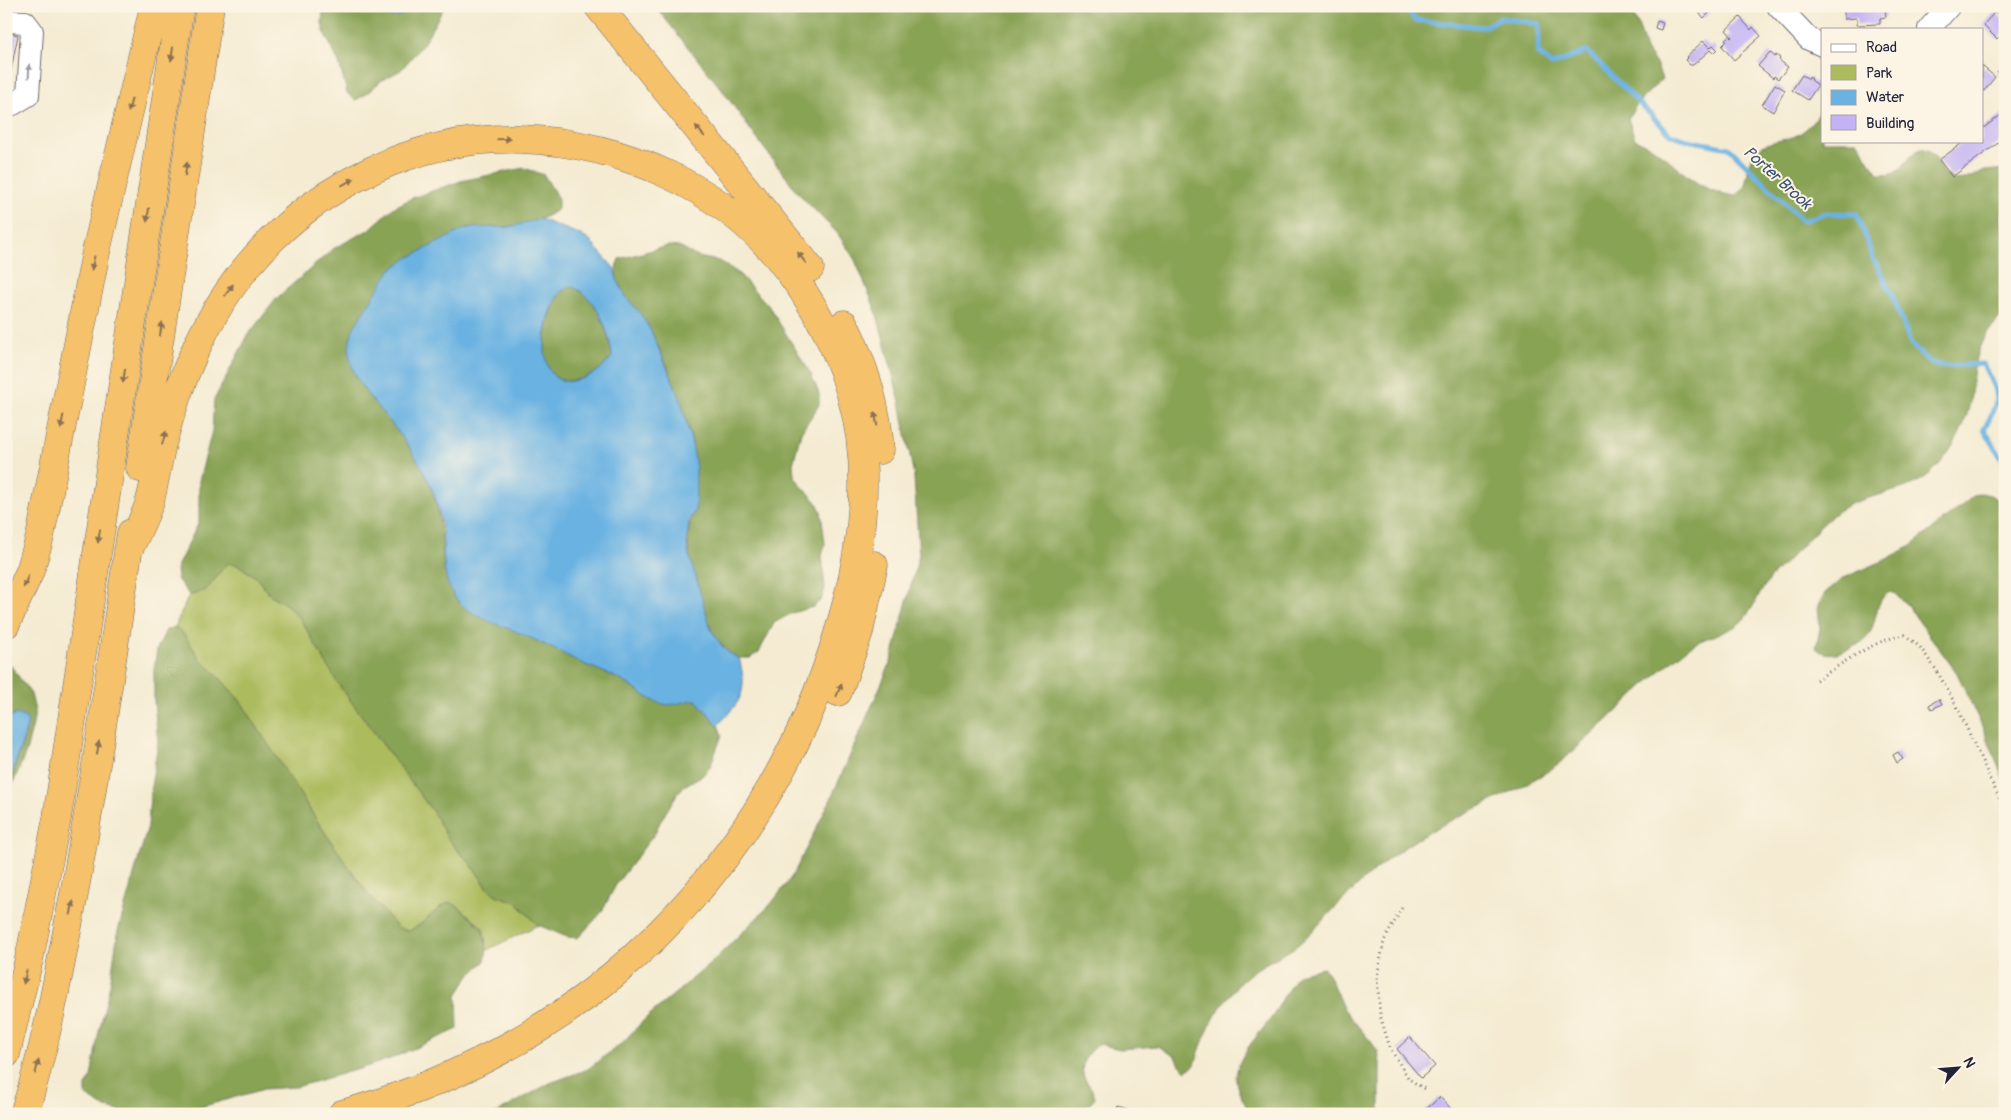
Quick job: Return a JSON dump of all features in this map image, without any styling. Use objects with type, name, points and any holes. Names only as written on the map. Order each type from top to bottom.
[{"type":"highway","points":[[6,624],[22,590],[38,544],[96,252],[154,6]]},
{"type":"highway","points":[[6,1054],[32,946],[61,792],[180,6]]},
{"type":"highway","points":[[24,1114],[49,1017],[74,895],[92,792],[210,6]]},
{"type":"highway","points":[[405,1114],[485,1080],[572,1029],[647,969],[673,945],[709,906],[766,833],[790,794],[814,746],[832,708],[854,648],[873,573],[882,502],[880,441],[866,377],[847,330],[833,303],[804,260],[598,6]]},
{"type":"highway","points":[[128,550],[147,508],[164,439],[188,368],[208,324],[240,275],[280,231],[323,196],[350,180],[377,168],[439,148],[504,139],[561,143],[595,149],[642,162],[680,180],[742,222],[779,258],[814,308],[832,342],[844,373],[858,426],[863,471],[863,515],[850,587],[830,659],[814,703],[784,765],[740,836],[700,889],[660,932],[617,972],[579,1001],[529,1035],[452,1074],[408,1092],[342,1114]]},
{"type":"highway","points":[[6,975],[61,792]]},
{"type":"street","points":[[1778,6],[1809,39],[1821,45]]},
{"type":"street","points":[[1930,28],[1949,6]]},
{"type":"street","points":[[6,21],[25,22],[32,31],[28,95],[12,104],[6,103]]},
{"type":"path","points":[[1816,680],[1856,656],[1894,637],[1905,635],[1920,647],[1937,671],[1962,718],[2005,811]]},
{"type":"path","points":[[1402,908],[1384,941],[1378,977],[1380,1015],[1390,1048],[1409,1079],[1426,1090]]},
{"type":"green space","points":[[323,6],[372,6],[373,10],[412,10],[415,6],[445,6],[423,44],[401,70],[382,80],[365,95],[355,100],[347,93],[339,63],[325,34],[322,24]]},
{"type":"green space","points":[[655,6],[1629,6],[1639,27],[1646,50],[1656,64],[1662,79],[1637,104],[1628,119],[1635,139],[1654,148],[1691,179],[1709,189],[1735,196],[1744,186],[1750,161],[1757,150],[1766,144],[1801,133],[1815,120],[1821,110],[1821,142],[1859,142],[1879,174],[1898,171],[1915,152],[1923,149],[1931,152],[1944,173],[1954,180],[1966,179],[1985,171],[2005,169],[2005,209],[2000,217],[2005,232],[2005,312],[1989,331],[1978,350],[1964,424],[1955,442],[1937,467],[1926,477],[1913,484],[1859,501],[1846,506],[1834,514],[1773,574],[1740,623],[1688,648],[1660,671],[1556,766],[1523,786],[1418,838],[1382,864],[1300,943],[1257,969],[1241,982],[1216,1015],[1195,1065],[1186,1071],[1176,1057],[1158,1046],[1120,1049],[1099,1044],[1087,1054],[1083,1064],[1083,1074],[1095,1098],[1075,1114],[495,1114],[550,1083],[588,1069],[622,1043],[646,1018],[710,964],[771,904],[793,875],[830,801],[891,662],[919,555],[914,477],[900,402],[876,311],[855,260],[838,234],[799,194],[723,91]]},
{"type":"green space","points":[[524,168],[544,175],[558,198],[558,209],[548,216],[526,224],[466,228],[392,423],[420,463],[432,489],[439,520],[444,572],[527,636],[586,665],[618,678],[655,702],[676,704],[686,700],[696,700],[718,725],[722,735],[710,767],[703,775],[684,786],[677,794],[655,833],[617,883],[601,913],[578,938],[567,937],[538,925],[516,902],[496,895],[488,888],[470,863],[448,839],[433,812],[339,685],[301,620],[287,605],[269,594],[256,577],[238,565],[228,563],[212,584],[197,594],[189,595],[177,579],[176,569],[199,522],[199,481],[212,431],[214,400],[248,335],[277,298],[333,249],[370,229],[393,208],[412,198],[461,181]]},
{"type":"green space","points":[[668,246],[679,247],[698,257],[720,261],[738,273],[768,305],[811,374],[819,394],[819,405],[801,432],[793,464],[794,475],[816,501],[821,511],[825,544],[822,555],[825,589],[821,600],[813,607],[792,613],[774,623],[759,652],[750,658],[739,658],[729,653],[715,638],[711,629],[692,569],[689,553],[688,537],[690,523],[695,511],[694,458],[691,437],[676,388],[657,342],[646,323],[626,297],[617,279],[616,269],[619,259]]},
{"type":"green space","points":[[570,286],[579,289],[592,300],[607,333],[612,357],[595,373],[581,379],[567,381],[555,377],[550,372],[546,365],[545,349],[547,328],[556,299],[560,293]]},
{"type":"green space","points":[[1980,493],[1990,495],[2005,504],[2005,783],[1987,737],[1957,673],[1907,605],[1895,594],[1890,592],[1881,600],[1866,639],[1853,647],[1832,654],[1822,652],[1816,648],[1820,629],[1818,607],[1825,593],[1843,578],[1883,561],[1911,546]]},
{"type":"green space","points":[[228,563],[238,565],[256,577],[269,594],[287,605],[301,620],[339,685],[433,812],[455,848],[470,863],[488,888],[496,895],[516,902],[538,925],[487,950],[483,928],[459,907],[441,906],[426,921],[409,931],[398,928],[368,894],[321,827],[241,702],[217,675],[201,661],[183,633],[175,627],[189,595],[197,594],[212,584]]},
{"type":"green space","points":[[175,627],[183,633],[201,660],[241,702],[321,827],[368,894],[398,928],[409,931],[450,902],[459,907],[483,929],[487,950],[485,961],[469,976],[457,995],[458,1029],[390,1059],[359,1069],[296,1087],[264,1089],[180,1113],[127,1113],[106,1108],[86,1096],[86,1086],[91,1077],[110,985],[118,931],[148,826],[150,794],[158,742],[154,701],[154,670],[157,649],[166,630]]},
{"type":"green space","points":[[6,659],[31,694],[35,711],[26,752],[6,806],[6,793],[26,734],[12,716],[6,720]]},
{"type":"green space","points":[[1323,968],[1327,971],[1343,1008],[1378,1052],[1380,1063],[1380,1114],[1249,1114],[1236,1082],[1241,1059],[1274,1014],[1296,977],[1301,973]]},
{"type":"water","points":[[373,6],[415,6],[406,14],[389,17],[373,10]]},
{"type":"water","points":[[540,219],[581,235],[590,241],[614,268],[626,297],[640,313],[651,331],[680,397],[696,468],[696,501],[695,511],[689,520],[688,551],[711,629],[722,646],[729,653],[739,658],[742,670],[743,688],[738,702],[718,725],[696,700],[671,705],[657,702],[617,678],[532,638],[480,617],[464,607],[457,600],[448,583],[444,565],[441,522],[435,496],[418,462],[365,390],[352,367],[349,355],[354,327],[390,270],[408,258],[466,228],[509,227]],"holes":[[[569,286],[579,290],[594,305],[605,325],[612,357],[591,375],[581,379],[565,381],[554,376],[547,365],[545,351],[546,334],[549,318],[560,293]]]},
{"type":"water","points":[[16,714],[25,717],[28,722],[6,793],[6,720]]},
{"type":"building","points":[[1700,6],[1716,6],[1704,18],[1696,9]]},
{"type":"building","points":[[1844,6],[1885,6],[1886,17],[1880,18],[1880,24],[1857,25],[1857,18],[1844,19]]},
{"type":"building","points":[[1995,12],[2005,21],[2005,31],[1997,39],[1983,25]]},
{"type":"building","points":[[1740,17],[1751,30],[1753,27],[1761,36],[1734,60],[1722,46],[1727,41],[1725,39],[1729,36],[1732,37],[1726,30]]},
{"type":"building","points":[[1657,21],[1663,23],[1661,30],[1655,28]]},
{"type":"building","points":[[6,22],[15,24],[13,34],[18,35],[7,90]]},
{"type":"building","points":[[1703,41],[1710,48],[1713,45],[1717,49],[1713,53],[1710,50],[1693,65],[1690,65],[1685,60],[1686,57]]},
{"type":"building","points":[[1770,52],[1775,57],[1776,55],[1780,58],[1779,60],[1788,67],[1778,79],[1774,76],[1773,78],[1758,66]]},
{"type":"building","points":[[2005,63],[2005,79],[1997,72]]},
{"type":"building","points":[[1984,68],[1995,77],[1984,91]]},
{"type":"building","points":[[1802,75],[1809,79],[1810,77],[1818,85],[1808,100],[1792,90]]},
{"type":"building","points":[[1775,84],[1785,90],[1773,112],[1762,105]]},
{"type":"building","points":[[2005,112],[2005,138],[1952,177],[1939,160],[1964,142],[1984,142],[1984,128]]},
{"type":"building","points":[[1939,699],[1942,704],[1932,709],[1929,705]]},
{"type":"building","points":[[1898,752],[1903,759],[1897,763],[1893,755]]},
{"type":"building","points":[[1410,1037],[1435,1066],[1421,1078],[1397,1049]]},
{"type":"building","points":[[1440,1097],[1456,1114],[1425,1114],[1423,1112]]},
{"type":"building","points":[[1118,1107],[1140,1113],[1140,1114],[1116,1114]]},
{"type":"waterway","name":"Porter Brook","points":[[1403,6],[1415,20],[1483,27],[1500,18],[1539,24],[1538,53],[1552,65],[1587,51],[1670,134],[1687,140],[1729,148],[1803,221],[1825,213],[1857,214],[1872,256],[1892,294],[1911,344],[1929,362],[1944,366],[1983,364],[1996,396],[1994,409],[1984,429],[2005,464]]}]
